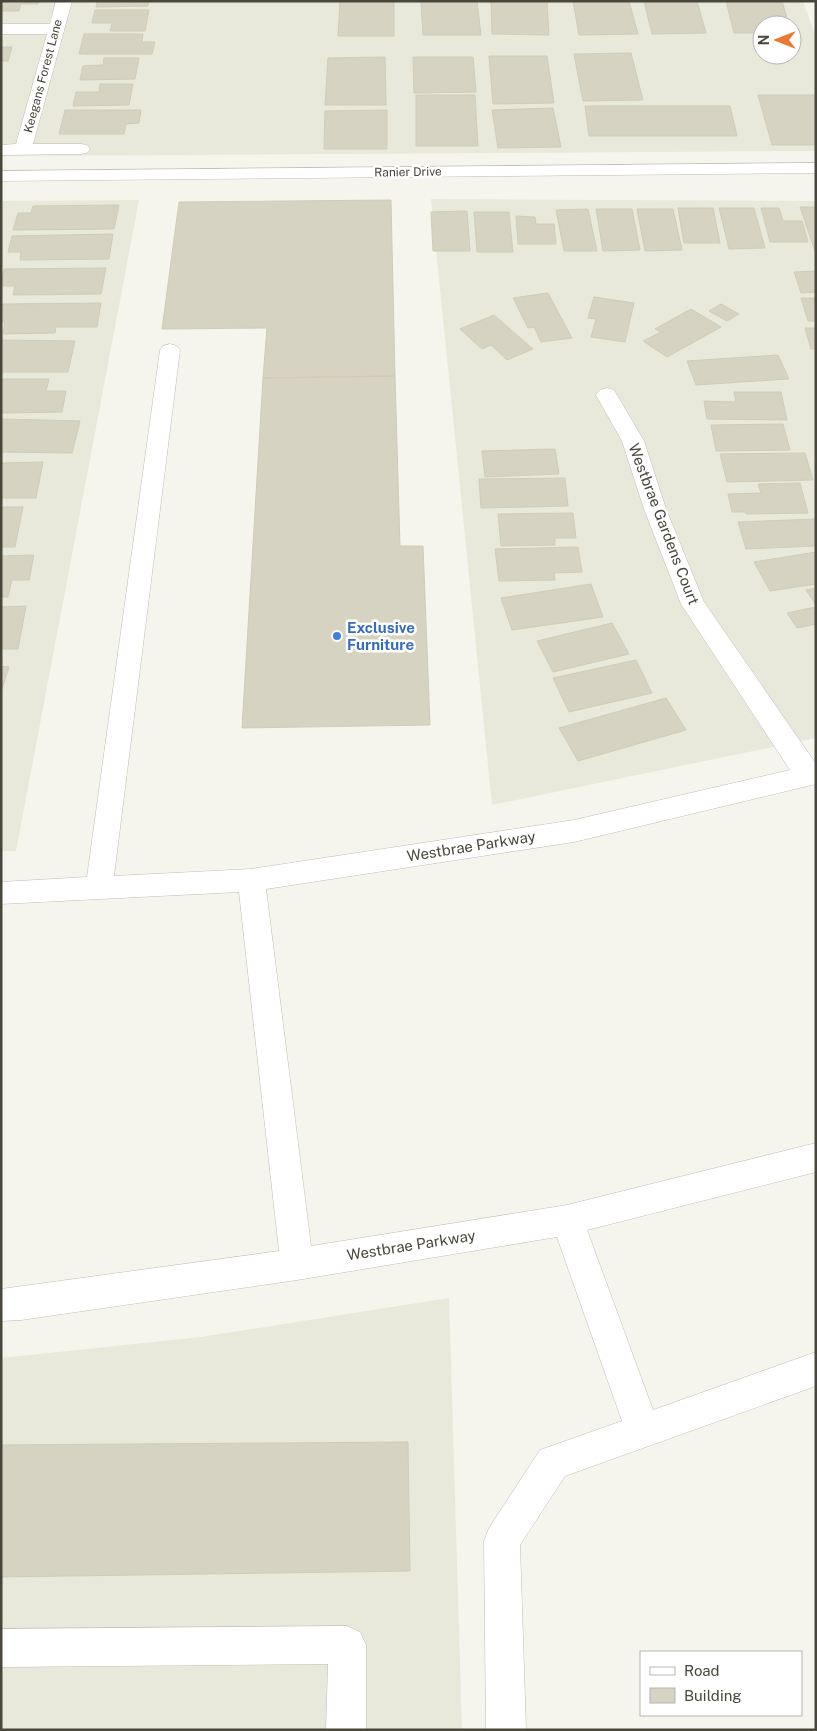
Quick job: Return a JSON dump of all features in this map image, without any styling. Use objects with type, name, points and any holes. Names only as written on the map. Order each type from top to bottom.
[{"type":"street","name":"Keegans Forest Lane","points":[[23,150],[64,1]]},
{"type":"street","points":[[1,29],[56,28]]},
{"type":"street","name":"Keegans Forest Lane","points":[[1,150],[81,149]]},
{"type":"street","name":"Ranier Drive","points":[[1,176],[816,168]]},
{"type":"street","points":[[99,888],[170,350]]},
{"type":"street","name":"Westbrae Gardens Court","points":[[607,395],[633,441],[655,509],[693,604],[812,775]]},
{"type":"street","name":"Westbrae Parkway","points":[[1,893],[251,880],[574,831],[812,775]]},
{"type":"street","points":[[251,880],[297,1264]]},
{"type":"street","name":"Westbrae Parkway","points":[[1,1305],[21,1304],[297,1264],[567,1220],[816,1157]]},
{"type":"street","points":[[567,1220],[643,1431]]},
{"type":"street","points":[[506,1730],[502,1541],[553,1463],[816,1369]]},
{"type":"street","points":[[1,1648],[347,1645],[346,1730]]},
{"type":"shaded area","points":[[1,1],[803,1],[816,37],[816,151],[1,156]]},
{"type":"shaded area","points":[[431,199],[816,201],[816,738],[492,805]]},
{"type":"shaded area","points":[[139,200],[16,851],[1,851],[1,201]]},
{"type":"shaded area","points":[[449,1298],[462,1730],[1,1730],[1,1358],[201,1337]]},
{"type":"building","points":[[1,1],[39,1],[38,4],[21,4],[19,11],[1,11]]},
{"type":"building","points":[[97,1],[149,1],[148,6],[96,7]]},
{"type":"building","points":[[340,1],[394,1],[394,36],[338,36]]},
{"type":"building","points":[[421,1],[477,1],[481,35],[423,35]]},
{"type":"building","points":[[491,1],[547,1],[549,35],[492,34]]},
{"type":"building","points":[[573,1],[629,1],[638,34],[579,35]]},
{"type":"building","points":[[644,1],[697,1],[706,33],[652,34]]},
{"type":"building","points":[[726,1],[782,1],[786,15],[752,15],[752,33],[734,33]]},
{"type":"building","points":[[95,10],[149,10],[145,31],[110,31],[112,23],[92,23]]},
{"type":"building","points":[[84,34],[143,34],[142,42],[155,42],[152,54],[79,54]]},
{"type":"building","points":[[1,47],[12,47],[8,61],[1,61]]},
{"type":"building","points":[[631,53],[643,100],[583,101],[574,54]]},
{"type":"building","points":[[489,56],[547,56],[554,103],[493,104]]},
{"type":"building","points":[[385,57],[386,105],[325,105],[328,58]]},
{"type":"building","points":[[413,57],[473,57],[476,92],[414,93]]},
{"type":"building","points":[[104,58],[139,58],[135,79],[80,80],[83,66],[103,65]]},
{"type":"building","points":[[100,84],[133,84],[129,105],[73,106],[76,92],[99,92]]},
{"type":"building","points":[[416,95],[475,95],[478,146],[416,146]]},
{"type":"building","points":[[758,95],[816,95],[816,145],[772,145]]},
{"type":"building","points":[[585,106],[730,106],[737,136],[589,136]]},
{"type":"building","points":[[553,108],[561,147],[498,148],[492,110]]},
{"type":"building","points":[[65,110],[141,110],[139,123],[126,124],[124,134],[59,134]]},
{"type":"building","points":[[387,110],[387,149],[324,149],[325,111]]},
{"type":"building","points":[[391,200],[395,376],[263,378],[267,328],[162,329],[179,202]]},
{"type":"building","points":[[119,205],[114,229],[13,230],[18,213],[31,213],[33,206]]},
{"type":"building","points":[[800,207],[816,207],[816,251],[815,251]]},
{"type":"building","points":[[678,208],[713,208],[720,243],[684,243]]},
{"type":"building","points":[[719,208],[754,208],[765,248],[729,249]]},
{"type":"building","points":[[761,208],[779,208],[783,221],[802,221],[808,242],[770,242]]},
{"type":"building","points":[[588,209],[597,251],[564,251],[556,210]]},
{"type":"building","points":[[596,209],[632,209],[640,250],[603,251]]},
{"type":"building","points":[[637,209],[673,209],[682,250],[645,251]]},
{"type":"building","points":[[467,211],[470,251],[433,251],[431,212]]},
{"type":"building","points":[[474,212],[509,212],[513,252],[477,252]]},
{"type":"building","points":[[516,216],[535,217],[536,224],[554,224],[556,244],[518,244]]},
{"type":"building","points":[[113,234],[109,259],[20,260],[21,252],[8,252],[12,236]]},
{"type":"building","points":[[106,268],[101,294],[13,295],[15,286],[1,286],[4,269]]},
{"type":"building","points":[[816,271],[816,292],[801,293],[794,272]]},
{"type":"building","points":[[548,293],[572,338],[541,342],[534,327],[528,328],[513,298]]},
{"type":"building","points":[[594,297],[634,303],[625,342],[591,337],[596,319],[588,318]]},
{"type":"building","points":[[801,298],[816,298],[816,321],[808,321]]},
{"type":"building","points":[[101,303],[97,327],[56,327],[55,333],[3,334],[5,322],[1,322],[1,304]]},
{"type":"building","points":[[721,304],[739,314],[727,321],[709,311]]},
{"type":"building","points":[[691,309],[721,327],[667,357],[643,341],[661,332],[655,329]]},
{"type":"building","points":[[494,315],[533,349],[507,360],[491,345],[482,349],[460,329]]},
{"type":"building","points":[[805,328],[816,328],[816,349],[811,349]]},
{"type":"building","points":[[1,340],[75,341],[68,372],[1,372]]},
{"type":"building","points":[[778,355],[789,379],[696,385],[687,361]]},
{"type":"building","name":"Exclusive Furniture","points":[[395,376],[400,546],[423,546],[430,725],[242,728],[263,378]]},
{"type":"building","points":[[1,379],[49,379],[46,391],[66,391],[62,412],[1,413]]},
{"type":"building","points":[[734,392],[781,392],[787,420],[707,419],[704,401],[736,402]]},
{"type":"building","points":[[1,419],[80,421],[72,453],[1,452]]},
{"type":"building","points":[[783,424],[790,450],[716,451],[711,425]]},
{"type":"building","points":[[555,449],[559,474],[485,477],[482,451]]},
{"type":"building","points":[[805,453],[813,480],[727,482],[720,454]]},
{"type":"building","points":[[43,462],[36,498],[1,498],[1,463]]},
{"type":"building","points":[[565,478],[568,506],[481,508],[479,479]]},
{"type":"building","points":[[800,483],[808,513],[746,514],[746,512],[732,512],[728,494],[761,493],[758,484]]},
{"type":"building","points":[[1,507],[23,507],[15,547],[1,547]]},
{"type":"building","points":[[573,513],[576,538],[555,538],[555,545],[501,546],[498,514]]},
{"type":"building","points":[[816,519],[816,546],[746,549],[738,522]]},
{"type":"building","points":[[578,547],[582,572],[554,573],[555,580],[499,581],[495,549]]},
{"type":"building","points":[[816,552],[816,584],[770,591],[754,562]]},
{"type":"building","points":[[34,555],[29,580],[12,580],[8,597],[1,597],[1,556]]},
{"type":"building","points":[[591,584],[603,617],[512,630],[501,598]]},
{"type":"building","points":[[816,588],[816,605],[806,590]]},
{"type":"building","points":[[26,606],[18,649],[1,649],[1,607]]},
{"type":"building","points":[[816,607],[816,624],[797,628],[787,613]]},
{"type":"building","points":[[612,623],[629,654],[553,672],[537,641]]},
{"type":"building","points":[[636,660],[652,693],[569,712],[553,678]]},
{"type":"building","points":[[1,666],[9,667],[1,692]]},
{"type":"building","points":[[666,698],[686,730],[578,761],[559,728]]},
{"type":"building","points":[[408,1442],[410,1571],[1,1577],[1,1445]]},
{"type":"place","name":"Exclusive Furniture","points":[[337,636]]}]
